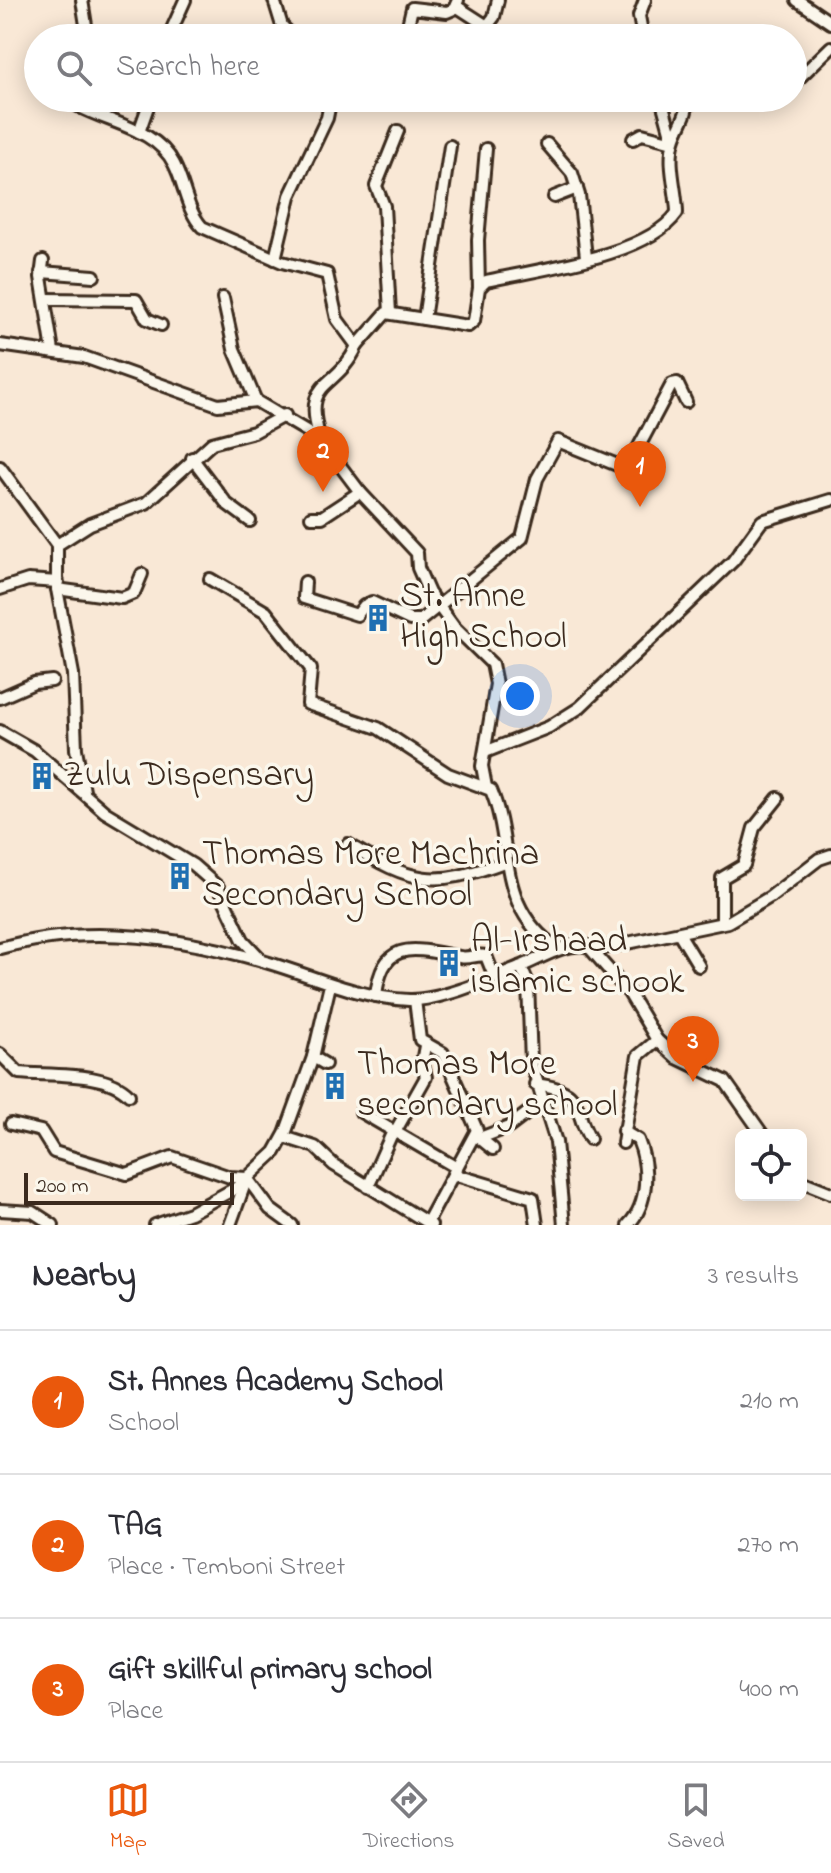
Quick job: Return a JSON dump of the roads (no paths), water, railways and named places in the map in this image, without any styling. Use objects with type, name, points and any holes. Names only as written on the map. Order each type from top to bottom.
[{"type":"street","points":[[82,0],[86,24]]},
{"type":"street","points":[[174,24],[185,0]]},
{"type":"street","points":[[274,0],[281,24]]},
{"type":"street","points":[[489,24],[494,17],[498,0]]},
{"type":"street","points":[[640,24],[639,16],[645,0]]},
{"type":"street","points":[[797,0],[831,21]]},
{"type":"street","points":[[408,24],[413,4],[447,12],[457,3],[484,24]]},
{"type":"street","points":[[807,70],[831,47]]},
{"type":"street","points":[[92,112],[139,132],[168,154],[175,164],[193,217],[202,227],[275,259],[327,274],[337,319],[357,346]]},
{"type":"street","points":[[139,132],[146,112]]},
{"type":"street","points":[[275,259],[290,196],[328,112]]},
{"type":"street","points":[[479,288],[486,281],[645,242],[672,220],[678,210],[671,178],[673,142],[665,112]]},
{"type":"street","points":[[673,142],[683,124],[685,112]]},
{"type":"street","points":[[390,313],[385,213],[376,186],[398,131]]},
{"type":"street","points":[[633,139],[642,134],[673,142]]},
{"type":"street","points":[[547,144],[572,173],[577,188],[586,257]]},
{"type":"street","points":[[424,319],[450,146]]},
{"type":"street","points":[[320,439],[313,408],[314,396],[349,362],[357,346],[379,318],[390,313],[464,327],[472,324],[479,288],[478,240],[486,149]]},
{"type":"street","points":[[554,197],[577,188]]},
{"type":"street","points":[[53,351],[42,267],[94,276]]},
{"type":"street","points":[[223,298],[234,349],[256,401]]},
{"type":"street","points":[[45,299],[136,300],[147,319],[161,325]]},
{"type":"street","points":[[0,345],[84,357],[218,405],[256,401],[285,415],[320,439],[360,492],[417,553],[423,581],[454,627],[488,658],[495,673],[482,766],[486,787],[493,796],[504,862],[519,903],[540,934],[558,949]]},
{"type":"street","points":[[305,582],[303,591],[306,600],[327,603],[350,615],[357,615],[372,602],[416,621],[439,607],[522,538],[537,479],[558,441],[627,469],[672,384],[677,383],[686,402]]},
{"type":"street","points":[[57,545],[90,524],[146,503],[212,443],[254,432],[285,415]]},
{"type":"street","points":[[192,458],[227,504],[250,521]]},
{"type":"street","points":[[0,467],[57,545],[58,586],[73,674],[76,749],[84,791]]},
{"type":"street","points":[[311,517],[322,517],[360,492]]},
{"type":"street","points":[[485,752],[549,727],[579,708],[733,561],[762,521],[831,500]]},
{"type":"street","points":[[0,589],[28,580],[122,598],[134,593],[142,574]]},
{"type":"street","points":[[210,579],[259,606],[311,669],[308,704],[378,728],[448,774],[486,787]]},
{"type":"street","points":[[0,698],[34,683],[52,681]]},
{"type":"street","points":[[0,731],[35,751],[105,812],[193,865],[218,887],[250,951],[267,962]]},
{"type":"street","points":[[722,922],[722,878],[741,870],[754,828],[778,798]]},
{"type":"street","points":[[348,844],[408,875],[435,880],[466,877],[504,862]]},
{"type":"street","points":[[0,948],[39,936],[145,936],[218,947],[330,985],[376,996],[415,1000],[521,967],[558,949],[575,945],[594,950],[722,922],[754,907],[819,859],[831,855]]},
{"type":"street","points":[[679,933],[699,966]]},
{"type":"street","points":[[376,996],[382,967],[394,957],[413,949],[444,951],[463,958],[486,956],[494,976]]},
{"type":"street","points":[[594,950],[629,993],[657,1040],[677,1058],[725,1081],[759,1129]]},
{"type":"street","points":[[521,967],[528,983],[527,1035],[535,1084],[556,1142],[564,1225]]},
{"type":"street","points":[[155,1225],[190,1213],[245,1181],[275,1152],[284,1137],[313,1057],[330,985]]},
{"type":"street","points":[[415,1000],[420,1040],[425,1046],[443,1053],[476,1122],[478,1136],[493,1149]]},
{"type":"street","points":[[623,1143],[638,1056],[657,1040]]},
{"type":"street","points":[[368,1187],[394,1131],[426,1077],[422,1062],[425,1046]]},
{"type":"street","points":[[0,1054],[19,1073],[65,1074],[117,1085],[129,1095]]},
{"type":"street","points":[[313,1057],[325,1064]]},
{"type":"street","points":[[535,1084],[558,1089],[579,1104],[590,1139]]},
{"type":"street","points":[[284,1137],[307,1142],[368,1187],[429,1223],[455,1171],[478,1136],[509,1127],[542,1102]]},
{"type":"street","points":[[361,1112],[455,1171],[528,1195],[535,1203],[537,1225]]},
{"type":"street","points":[[11,1124],[41,1131],[54,1152],[118,1172],[140,1170],[172,1157],[245,1181],[274,1219],[292,1225]]},
{"type":"street","points":[[623,1131],[638,1140],[647,1173],[641,1201],[628,1225]]},
{"type":"street","points":[[230,1225],[245,1181]]},
{"type":"street","points":[[807,1183],[831,1193]]},
{"type":"street","points":[[0,1210],[33,1212],[53,1225]]},
{"type":"waterway","points":[[730,1081],[745,1101]]},
{"type":"place","name":"TAG","points":[[323,492]]},
{"type":"place","name":"St. Annes Academy School","points":[[640,507]]},
{"type":"place","name":"St. Anne High School","points":[[378,618]]},
{"type":"place","name":"Zulu Dispensary","points":[[42,776]]},
{"type":"place","name":"Thomas More Machrina Secondary School","points":[[180,876]]},
{"type":"place","name":"Al-Irshaad islamic schook","points":[[449,963]]},
{"type":"place","name":"Gift skillful primary school","points":[[693,1082]]},
{"type":"place","name":"Thomas More secondary school","points":[[335,1086]]}]
